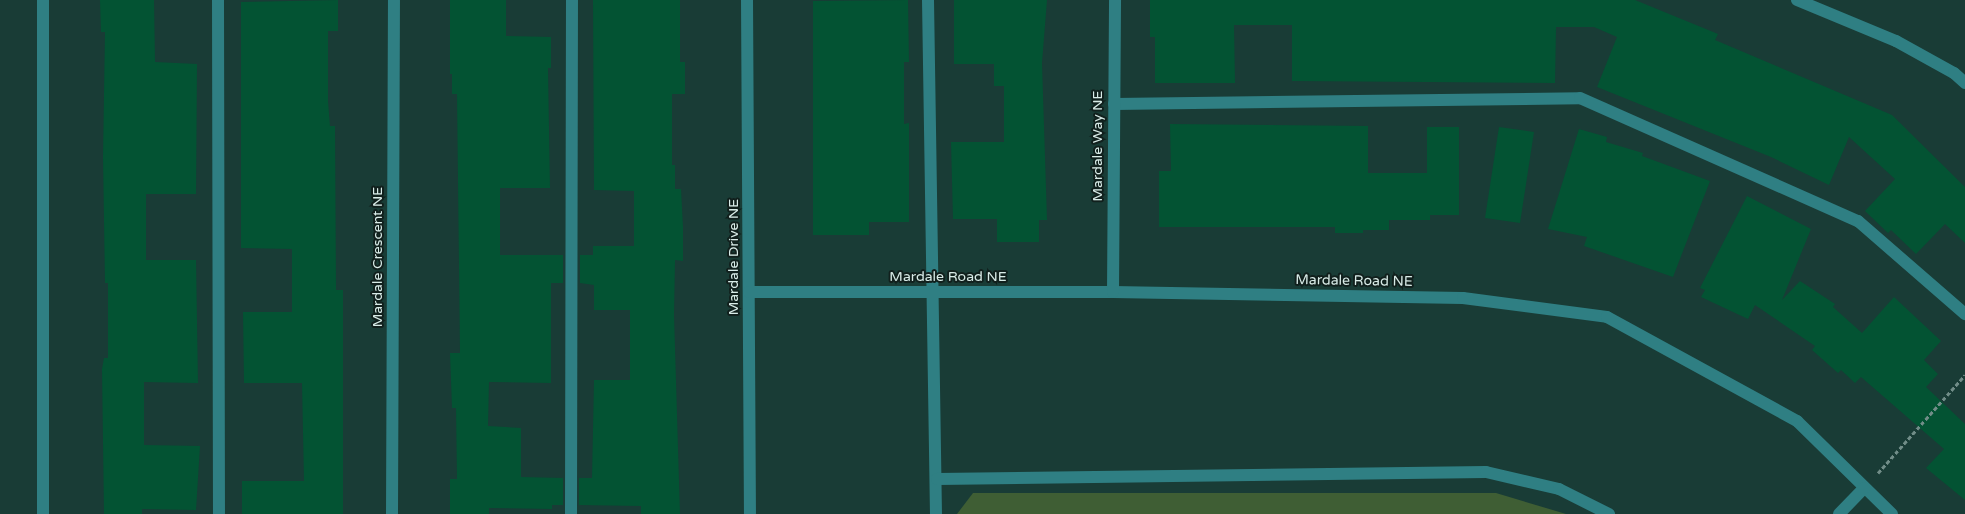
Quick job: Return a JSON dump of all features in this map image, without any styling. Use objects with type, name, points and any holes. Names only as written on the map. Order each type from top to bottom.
[{"type":"street","points":[[43,0],[43,514]]},
{"type":"street","points":[[218,0],[219,514]]},
{"type":"street","name":"Mardale Crescent NE","points":[[392,514],[394,0]]},
{"type":"street","points":[[571,514],[572,0]]},
{"type":"street","name":"Mardale Drive NE","points":[[747,0],[750,514]]},
{"type":"street","points":[[928,0],[937,478],[936,514]]},
{"type":"street","name":"Mardale Way NE","points":[[1113,292],[1115,0]]},
{"type":"street","points":[[1797,0],[1896,41],[1954,73],[1965,83]]},
{"type":"street","points":[[1114,104],[1580,98],[1858,221],[1965,314]]},
{"type":"street","name":"Mardale Road NE","points":[[749,292],[1113,292],[1463,298],[1607,317],[1798,421],[1892,514]]},
{"type":"street","points":[[937,478],[1486,472],[1560,489],[1609,514]]},
{"type":"street","points":[[1839,514],[1864,488]]},
{"type":"path","points":[[1864,488],[1965,375]]},
{"type":"green space","points":[[973,493],[1496,493],[1566,514],[957,514]]},
{"type":"building","points":[[100,0],[154,0],[155,62],[197,64],[196,194],[146,194],[146,260],[196,260],[198,383],[144,382],[144,445],[200,446],[196,510],[142,509],[142,514],[104,514],[102,369],[104,358],[108,358],[108,283],[105,283],[103,157],[105,32],[101,32]]},
{"type":"building","points":[[338,0],[338,31],[328,31],[328,101],[330,126],[335,126],[336,290],[343,290],[343,514],[242,514],[242,481],[304,481],[302,383],[244,383],[243,312],[292,312],[292,249],[241,248],[241,2]]},
{"type":"building","points":[[450,0],[506,0],[506,36],[551,37],[551,68],[548,68],[550,188],[500,188],[500,255],[563,255],[563,283],[551,283],[551,383],[489,382],[488,426],[521,428],[521,477],[563,478],[563,505],[552,505],[552,509],[489,508],[489,514],[450,514],[450,479],[457,479],[456,408],[452,408],[450,353],[460,353],[457,94],[452,94],[452,74],[450,74]]},
{"type":"building","points":[[593,0],[680,0],[680,62],[685,62],[685,94],[672,94],[672,165],[675,165],[675,189],[681,189],[683,227],[683,261],[675,260],[674,315],[680,514],[641,514],[641,506],[579,505],[579,478],[592,478],[594,380],[630,380],[630,310],[594,310],[594,285],[580,283],[580,255],[593,255],[593,246],[634,246],[634,191],[594,190]]},
{"type":"building","points":[[908,0],[909,62],[904,62],[904,124],[909,123],[909,222],[869,222],[869,235],[813,235],[813,1]]},
{"type":"building","points":[[954,0],[1047,0],[1042,63],[1047,220],[1039,220],[1039,242],[997,242],[997,219],[953,219],[951,142],[1004,142],[1004,86],[994,86],[994,64],[954,64]]},
{"type":"building","points":[[1150,0],[1635,0],[1718,34],[1715,40],[1892,115],[1965,187],[1965,243],[1945,224],[1916,254],[1891,230],[1888,233],[1865,211],[1895,179],[1849,137],[1829,185],[1771,157],[1597,87],[1617,37],[1594,27],[1556,27],[1555,83],[1292,81],[1292,25],[1234,25],[1235,83],[1155,83],[1155,37],[1150,37]]},
{"type":"building","points":[[1170,124],[1368,126],[1368,173],[1427,173],[1427,127],[1459,127],[1459,215],[1430,215],[1430,220],[1389,220],[1389,230],[1363,230],[1363,233],[1335,233],[1335,227],[1159,227],[1159,171],[1171,171]]},
{"type":"building","points":[[1499,127],[1534,132],[1520,223],[1485,218]]},
{"type":"building","points":[[1579,129],[1607,137],[1606,142],[1643,153],[1642,156],[1710,181],[1673,277],[1584,246],[1587,237],[1548,229]]},
{"type":"building","points":[[1747,196],[1811,229],[1782,300],[1800,281],[1835,304],[1833,307],[1862,333],[1894,297],[1941,341],[1924,360],[1938,374],[1926,387],[1965,424],[1965,500],[1926,468],[1944,449],[1861,377],[1855,383],[1841,370],[1838,373],[1812,350],[1815,346],[1755,305],[1748,319],[1701,297],[1705,290],[1700,288]]}]
